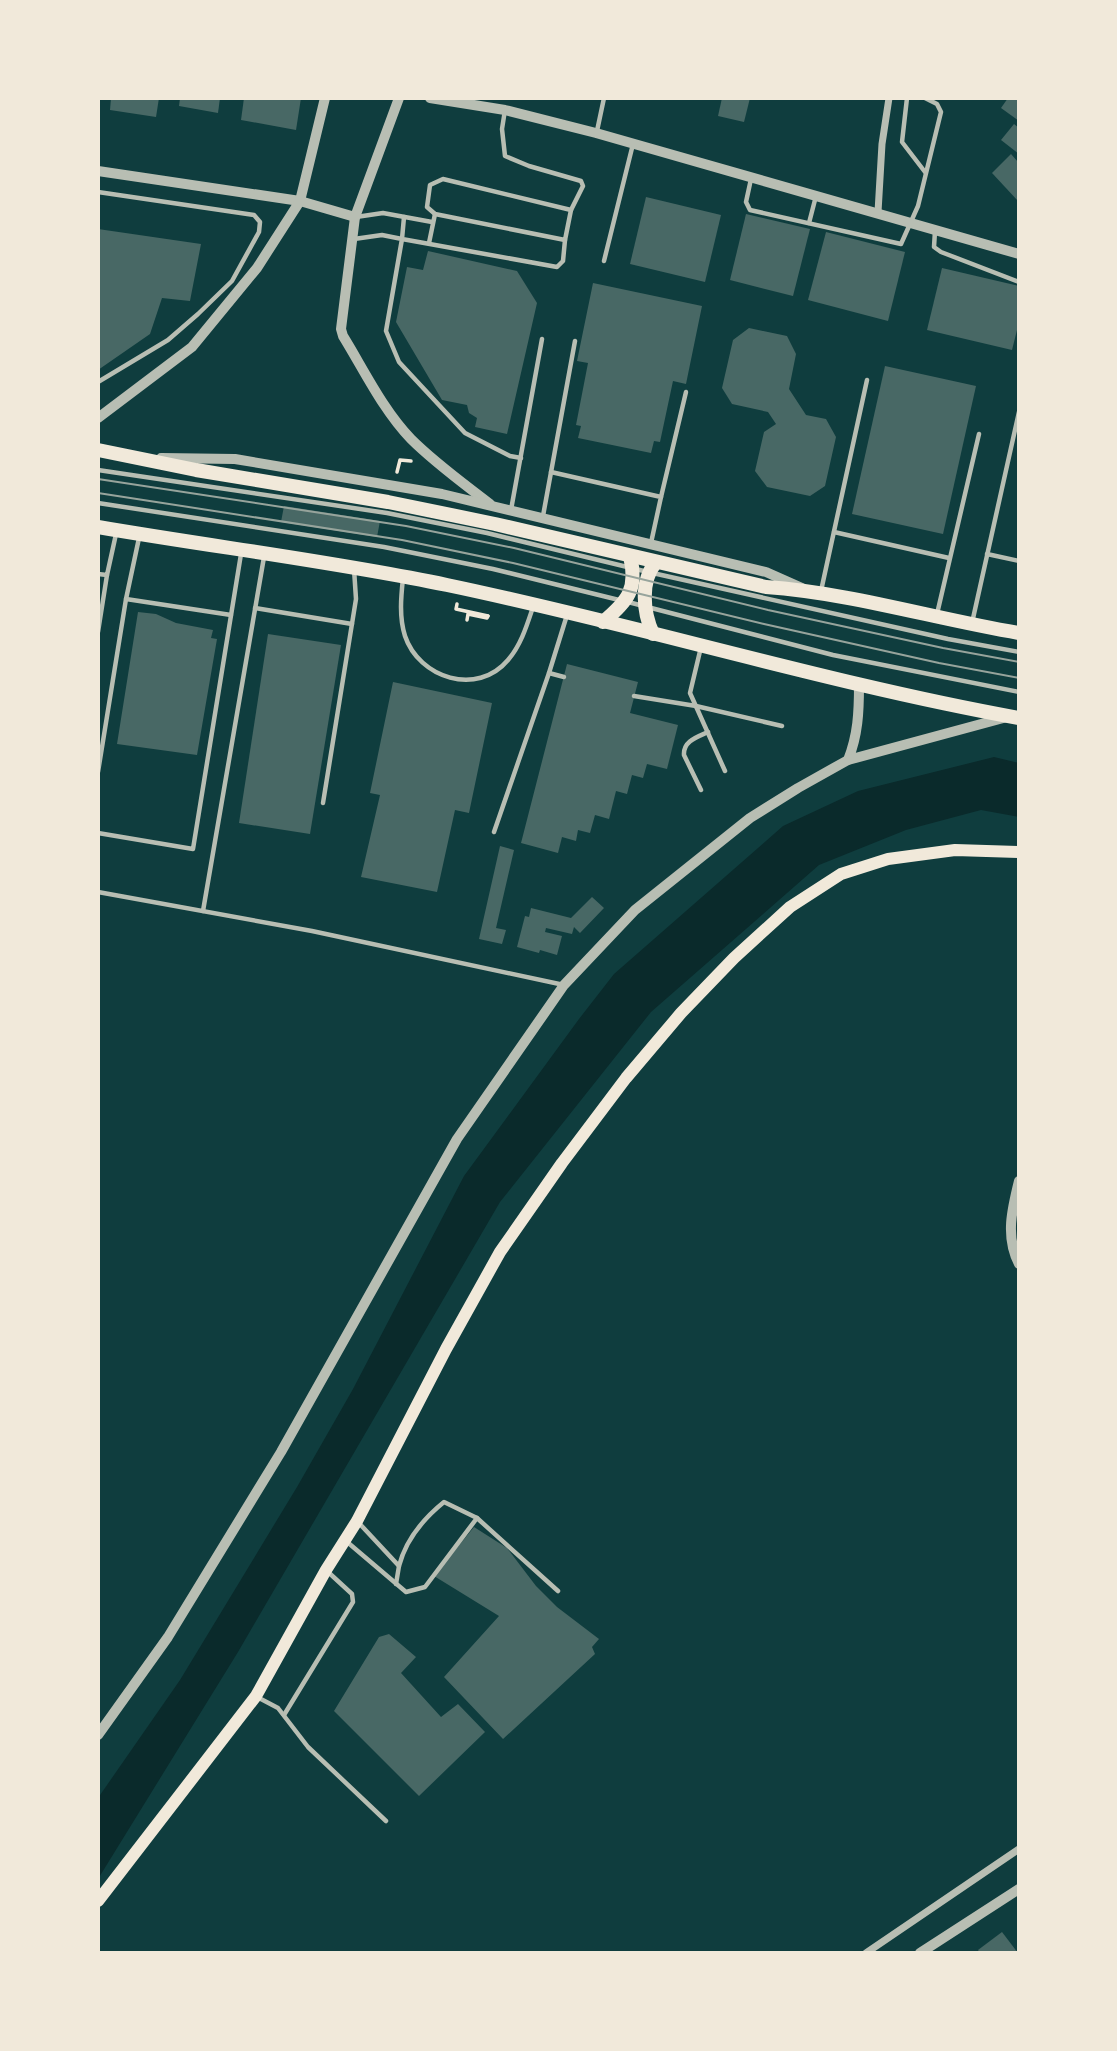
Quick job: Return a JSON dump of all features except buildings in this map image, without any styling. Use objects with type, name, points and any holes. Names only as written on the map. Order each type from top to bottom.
[{"type":"main road","points":[[98,450],[401,505],[652,567],[766,587],[814,592],[1019,633]]},
{"type":"main road","points":[[98,527],[403,577],[603,622],[859,685],[1014,717]]},
{"type":"main road","points":[[603,622],[625,601],[631,591],[631,562]]},
{"type":"main road","points":[[652,567],[645,607],[647,622],[653,634]]},
{"type":"main road","points":[[98,1901],[256,1696],[326,1570],[357,1521],[446,1349],[500,1252],[562,1163],[681,1013],[734,958],[790,907],[842,874],[888,859],[955,850],[1019,852]]},
{"type":"street","points":[[98,418],[192,346],[257,268],[300,201],[325,98]]},
{"type":"street","points":[[399,98],[355,217],[340,321],[343,336],[393,416],[410,437],[493,506]]},
{"type":"street","points":[[430,98],[505,110],[596,133],[1019,254]]},
{"type":"street","points":[[878,212],[882,144],[889,98]]},
{"type":"street","points":[[98,171],[300,201],[355,217]]},
{"type":"street","points":[[141,458],[235,459],[442,494],[543,516],[766,572],[814,592]]},
{"type":"street","points":[[848,760],[855,744],[859,721],[859,685]]},
{"type":"street","points":[[98,1735],[168,1637],[281,1452],[457,1139],[564,985],[635,910],[750,818],[848,760],[1014,717]]},
{"type":"street","points":[[1019,1181],[1011,1214],[1011,1240],[1019,1264]]},
{"type":"street","points":[[866,1953],[1019,1849]]},
{"type":"street","points":[[920,1953],[1019,1889]]},
{"type":"lane","points":[[596,133],[604,98]]},
{"type":"lane","points":[[907,98],[902,142],[925,173]]},
{"type":"lane","points":[[752,176],[746,202],[750,209],[898,244],[903,242],[912,222],[941,112],[937,104],[925,98]]},
{"type":"lane","points":[[351,239],[382,234],[557,267],[563,261],[570,210],[583,186],[582,181],[529,166],[506,156],[502,129],[505,110]]},
{"type":"lane","points":[[604,261],[633,143]]},
{"type":"lane","points":[[565,240],[435,214],[427,207],[427,197],[430,185],[443,178],[570,210]]},
{"type":"lane","points":[[98,192],[254,215],[260,222],[259,232],[232,281],[168,340],[98,382]]},
{"type":"lane","points":[[809,223],[817,195]]},
{"type":"lane","points":[[355,217],[383,213],[432,222]]},
{"type":"lane","points":[[429,243],[435,214]]},
{"type":"lane","points":[[404,217],[386,331],[399,362],[465,433],[510,456],[522,458]]},
{"type":"lane","points":[[936,229],[934,247],[1019,282]]},
{"type":"lane","points":[[511,510],[542,339]]},
{"type":"lane","points":[[543,516],[575,341]]},
{"type":"lane","points":[[814,592],[834,532],[867,380]]},
{"type":"lane","points":[[651,544],[686,392]]},
{"type":"lane","points":[[971,625],[1019,412]]},
{"type":"lane","points":[[936,618],[979,434]]},
{"type":"lane","points":[[98,470],[387,513],[631,562]]},
{"type":"lane","points":[[551,472],[661,497]]},
{"type":"lane","points":[[98,503],[384,547],[493,569],[833,654],[1019,692]]},
{"type":"lane","points":[[98,632],[117,530]]},
{"type":"lane","points":[[834,532],[949,558]]},
{"type":"lane","points":[[98,772],[126,599],[140,534]]},
{"type":"lane","points":[[98,834],[192,849],[242,550]]},
{"type":"lane","points":[[203,911],[264,554]]},
{"type":"lane","points":[[987,554],[1019,561]]},
{"type":"lane","points":[[652,567],[948,639],[1019,652]]},
{"type":"lane","points":[[323,803],[356,599],[354,568]]},
{"type":"lane","points":[[98,574],[107,576]]},
{"type":"lane","points":[[403,577],[401,611],[404,634],[413,654],[428,669],[447,678],[469,680],[489,674],[507,662],[519,644],[534,606]]},
{"type":"lane","points":[[126,599],[231,615]]},
{"type":"lane","points":[[256,608],[352,624]]},
{"type":"lane","points":[[494,832],[568,614]]},
{"type":"lane","points":[[701,646],[690,693],[724,771]]},
{"type":"lane","points":[[549,673],[564,677]]},
{"type":"lane","points":[[634,696],[696,706],[782,726]]},
{"type":"lane","points":[[701,790],[684,755],[684,749],[688,741],[708,732]]},
{"type":"lane","points":[[98,892],[312,931],[564,985]]},
{"type":"lane","points":[[396,1585],[403,1552],[425,1517],[444,1502],[477,1518],[558,1591]]},
{"type":"lane","points":[[345,1539],[406,1592],[425,1587],[477,1518]]},
{"type":"lane","points":[[357,1521],[399,1566]]},
{"type":"lane","points":[[284,1715],[353,1602],[352,1594],[326,1570]]},
{"type":"lane","points":[[256,1696],[278,1708],[308,1747],[386,1821]]},
{"type":"path","points":[[397,474],[400,460],[423,462]]},
{"type":"path","points":[[456,609],[488,615],[486,618],[468,614],[467,620]]},
{"type":"water","points":[[994,757],[1019,763],[1019,817],[981,810],[906,830],[819,865],[651,1012],[500,1202],[238,1652],[98,1879],[98,1798],[180,1680],[297,1487],[353,1389],[464,1176],[614,974],[783,826],[858,791]]},
{"type":"tram line","points":[[98,479],[406,526],[514,548],[768,610],[1019,662]]},
{"type":"tram line","points":[[98,493],[402,540],[513,563],[764,624],[1019,678]]}]
